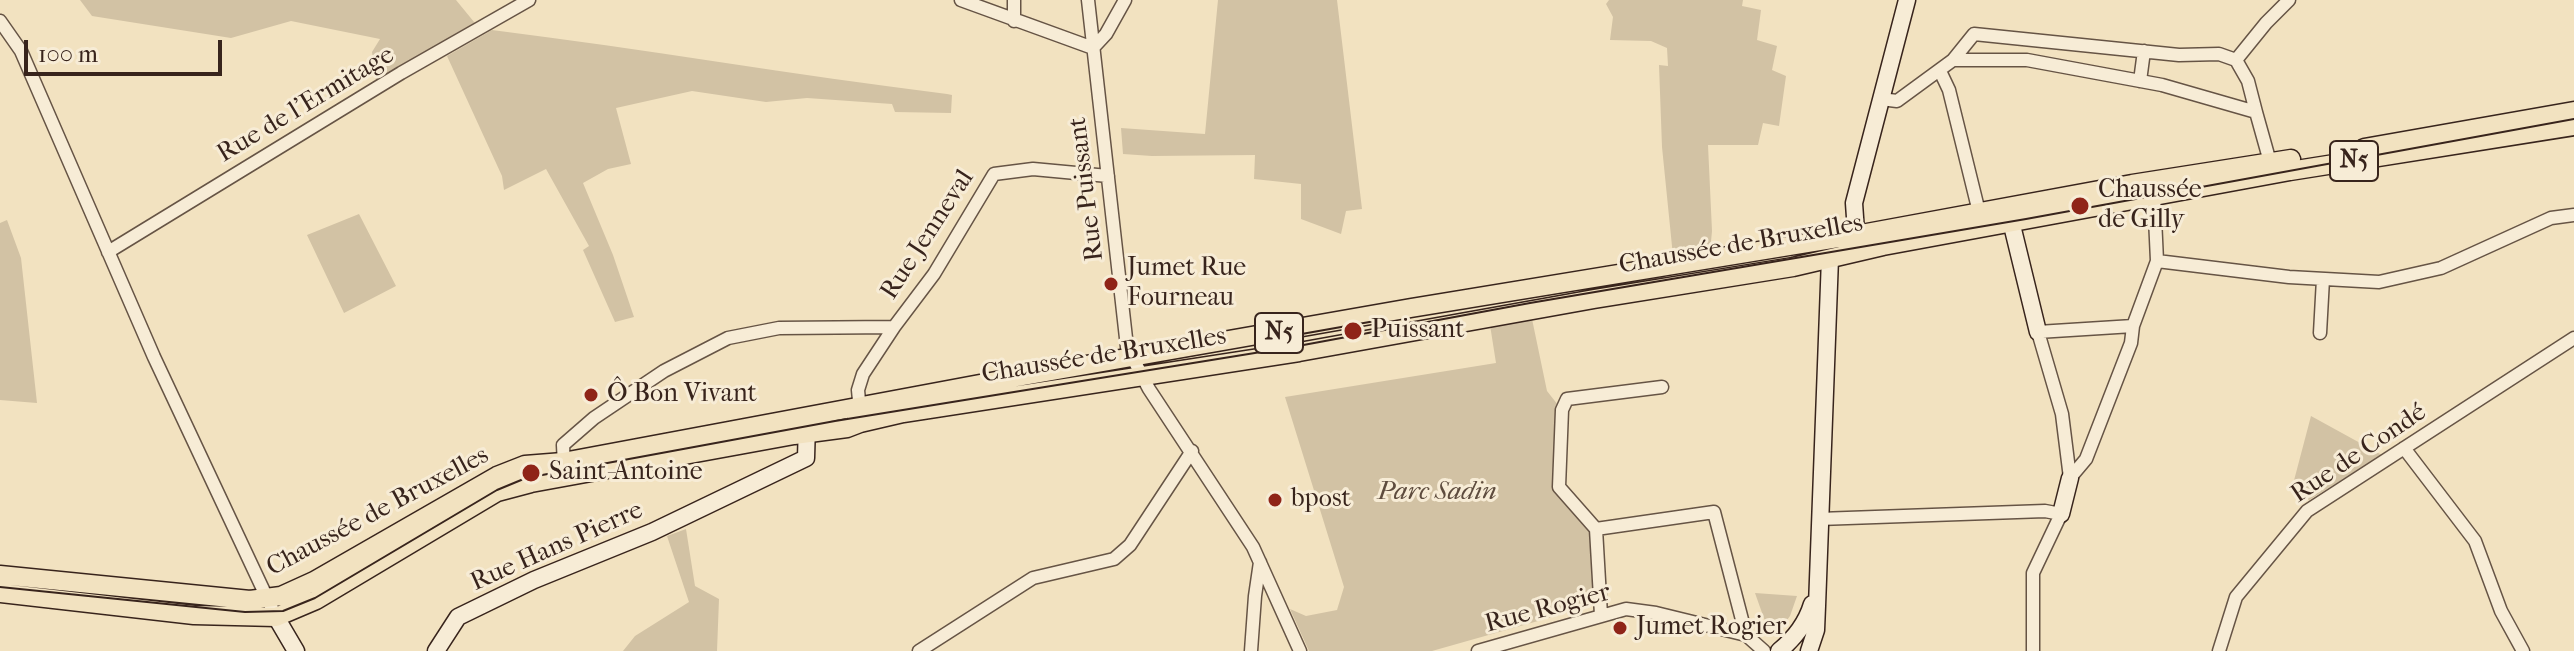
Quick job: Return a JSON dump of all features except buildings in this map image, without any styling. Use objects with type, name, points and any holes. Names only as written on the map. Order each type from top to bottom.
[{"type":"main road","name":"Chaussée de Bruxelles","points":[[564,469],[860,415],[1012,378],[1138,369],[1299,352],[1718,279],[1831,249],[2270,162],[2331,155],[2574,111]]},
{"type":"main road","name":"Chaussée de Bruxelles","points":[[1856,244],[1979,212],[2009,215],[2154,196],[2574,126]]},
{"type":"main road","name":"Chaussée de Bruxelles","points":[[1138,369],[1411,308],[1716,258],[1831,249]]},
{"type":"main road","name":"Chaussée de Bruxelles","points":[[0,593],[194,615],[273,608],[314,581],[497,476],[525,465],[564,469],[806,426],[847,428],[860,415]]},
{"type":"main road","name":"Chaussée de Bruxelles","points":[[0,575],[250,600],[273,608]]},
{"type":"street","name":"Rue de l'Ermitage","points":[[108,252],[389,80],[529,0]]},
{"type":"street","points":[[961,0],[1093,48],[1106,34],[1125,0]]},
{"type":"street","points":[[1014,0],[1014,21]]},
{"type":"street","name":"Rue Puissant","points":[[1088,0],[1127,347],[1138,369]]},
{"type":"street","points":[[1856,244],[1854,203],[1907,0]]},
{"type":"street","points":[[2236,60],[2289,0]]},
{"type":"street","points":[[0,21],[21,51],[154,357],[296,651]]},
{"type":"street","points":[[1881,99],[1897,101],[1940,71],[1974,34],[2179,55],[2219,54],[2236,60],[2248,81],[2270,162]]},
{"type":"street","points":[[2048,64],[2051,42]]},
{"type":"street","points":[[2140,81],[2144,51]]},
{"type":"street","points":[[1953,60],[2027,60],[2140,81],[2256,112]]},
{"type":"street","points":[[1940,71],[1949,90],[1979,212]]},
{"type":"street","name":"Rue Jenneval","points":[[860,415],[858,390],[863,374],[934,274],[994,174],[1033,169],[1108,176]]},
{"type":"street","points":[[2070,478],[2086,459],[2131,343],[2133,326],[2157,261],[2154,196]]},
{"type":"street","points":[[2009,215],[2062,414],[2070,478],[2061,514],[2033,573],[2033,651]]},
{"type":"street","points":[[2157,261],[2379,282],[2441,268],[2551,218],[2574,215]]},
{"type":"street","points":[[1809,651],[1816,630],[1831,249]]},
{"type":"street","points":[[2320,333],[2323,279]]},
{"type":"street","points":[[2038,332],[2133,326]]},
{"type":"street","points":[[564,469],[563,445],[594,418],[664,371],[728,338],[779,328],[894,327]]},
{"type":"street","name":"Rue de Condé","points":[[2219,651],[2236,597],[2307,511],[2574,338]]},
{"type":"street","points":[[1138,369],[1260,562],[1300,651]]},
{"type":"street","points":[[1601,615],[1596,529],[1559,487],[1564,403],[1567,399],[1662,387]]},
{"type":"street","name":"Rue Hans Pierre","points":[[436,651],[458,617],[534,580],[652,532],[806,458],[806,426]]},
{"type":"street","points":[[2404,448],[2475,541],[2501,611],[2523,651]]},
{"type":"street","points":[[919,651],[1033,578],[1114,559],[1130,545],[1192,451]]},
{"type":"street","points":[[1819,519],[2045,511],[2061,514]]},
{"type":"street","points":[[1596,529],[1714,512],[1746,635]]},
{"type":"street","points":[[1251,651],[1260,562]]},
{"type":"street","points":[[1779,651],[1802,627],[1816,587]]},
{"type":"street","name":"Rue Rogier","points":[[1478,651],[1626,609],[1656,613],[1746,635],[1764,651]]},
{"type":"green space","points":[[80,0],[456,0],[479,28],[377,87],[372,52],[380,39],[291,21],[231,38],[92,16]]},
{"type":"green space","points":[[1218,0],[1337,0],[1362,209],[1346,211],[1341,234],[1301,219],[1301,184],[1254,179],[1255,155],[1123,154],[1121,128],[1205,134]]},
{"type":"green space","points":[[1609,0],[1743,0],[1742,6],[1761,10],[1757,40],[1777,46],[1772,70],[1786,76],[1779,126],[1763,123],[1758,145],[1708,145],[1710,252],[1673,256],[1662,147],[1659,65],[1668,66],[1667,48],[1651,41],[1610,40],[1613,17],[1606,4]]},
{"type":"green space","points":[[492,30],[947,94],[952,95],[951,113],[895,112],[892,104],[807,98],[766,102],[692,91],[616,108],[631,164],[608,169],[583,183],[613,255],[634,317],[615,322],[583,250],[589,246],[546,169],[504,190],[502,176],[447,56]]},
{"type":"green space","points":[[359,214],[396,286],[344,313],[307,235]]},
{"type":"green space","points":[[7,220],[21,258],[37,403],[0,400],[0,223]]},
{"type":"green space","name":"Parc Sadin","points":[[1532,319],[1547,391],[1558,405],[1554,492],[1589,529],[1591,606],[1432,651],[1309,651],[1290,609],[1306,616],[1337,610],[1344,587],[1285,397],[1496,363],[1490,325]]},
{"type":"green space","points":[[2311,416],[2382,455],[2309,500],[2292,488]]},
{"type":"green space","points":[[686,529],[695,586],[719,599],[717,651],[623,651],[635,636],[689,602],[667,536]]},
{"type":"green space","points":[[1755,593],[1797,596],[1790,616],[1781,628],[1766,624]]},
{"type":"tram line","points":[[0,587],[245,612],[283,611],[315,598],[497,490],[526,478],[835,421],[1298,346],[1530,303],[2026,219],[2574,119]]},
{"type":"tram line","points":[[1296,335],[1375,321]]},
{"type":"place","name":"Chaussée de Gilly","points":[[2080,206]]},
{"type":"place","name":"Jumet Rue Fourneau","points":[[1111,284]]},
{"type":"place","name":"Puissant","points":[[1353,331]]},
{"type":"place","name":"Ô Bon Vivant","points":[[591,395]]},
{"type":"place","name":"Saint-Antoine","points":[[531,473]]},
{"type":"place","name":"bpost","points":[[1275,500]]},
{"type":"place","name":"Jumet Rogier","points":[[1620,628]]}]
